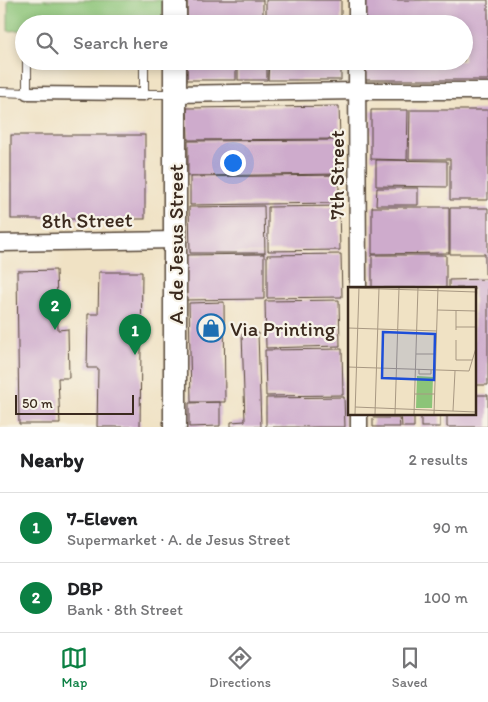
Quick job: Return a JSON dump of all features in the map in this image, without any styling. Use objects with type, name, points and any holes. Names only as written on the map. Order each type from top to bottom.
[{"type":"main road","points":[[175,0],[175,15]]},
{"type":"main road","name":"A. de Jesus Street","points":[[175,70],[176,427]]},
{"type":"street","points":[[356,0],[357,15]]},
{"type":"street","name":"7th Street","points":[[357,70],[358,287]]},
{"type":"street","points":[[175,94],[488,91]]},
{"type":"street","points":[[27,93],[144,94]]},
{"type":"street","name":"8th Street","points":[[0,243],[175,240]]},
{"type":"street","points":[[358,414],[359,427]]},
{"type":"lane","points":[[0,92],[27,93],[27,70]]},
{"type":"lane","points":[[144,70],[144,94],[175,94]]},
{"type":"green space","points":[[8,0],[163,0],[163,15],[15,15],[15,31],[8,31]]},
{"type":"building","points":[[187,0],[263,0],[263,15],[187,15]]},
{"type":"building","points":[[266,0],[341,0],[341,15],[266,15]]},
{"type":"building","points":[[364,0],[488,0],[488,80],[364,80],[364,70],[473,70],[473,15],[364,15]]},
{"type":"building","points":[[187,70],[236,70],[236,80],[187,80]]},
{"type":"building","points":[[238,70],[267,70],[267,80],[238,80]]},
{"type":"building","points":[[269,70],[341,70],[341,80],[268,80]]},
{"type":"building","points":[[339,106],[340,139],[188,140],[187,108]]},
{"type":"building","points":[[371,110],[408,110],[407,160],[371,159]]},
{"type":"building","points":[[410,110],[488,110],[488,200],[450,200],[450,159],[409,159]]},
{"type":"building","points":[[11,135],[145,135],[145,219],[11,219]]},
{"type":"building","points":[[340,140],[340,174],[188,176],[188,141]]},
{"type":"building","points":[[376,160],[447,161],[447,187],[376,186]]},
{"type":"building","points":[[339,175],[339,203],[190,205],[190,177]]},
{"type":"building","points":[[377,188],[418,188],[418,205],[376,205]]},
{"type":"building","points":[[264,206],[265,253],[190,253],[189,207]]},
{"type":"building","points":[[339,206],[340,250],[268,251],[268,207]]},
{"type":"building","points":[[372,207],[449,207],[449,253],[372,254]]},
{"type":"building","points":[[450,208],[488,208],[488,274],[485,274],[485,254],[450,254]]},
{"type":"building","points":[[264,254],[264,299],[186,300],[186,255]]},
{"type":"building","points":[[341,254],[342,297],[267,298],[267,255]]},
{"type":"building","points":[[372,255],[446,255],[446,287],[372,287]]},
{"type":"building","points":[[56,270],[58,330],[68,329],[69,378],[58,378],[60,424],[19,424],[17,271]]},
{"type":"building","points":[[99,272],[142,272],[140,427],[97,427],[98,368],[87,368],[88,314],[98,314]]},
{"type":"building","points":[[488,279],[488,385],[476,385],[476,287],[449,287],[449,280]]},
{"type":"building","points":[[339,300],[340,346],[266,348],[265,301]]},
{"type":"building","points":[[224,302],[225,402],[191,402],[189,303]]},
{"type":"building","points":[[258,333],[261,427],[231,427],[231,422],[245,421],[242,334]]},
{"type":"building","points":[[342,349],[343,395],[266,396],[265,350]]},
{"type":"building","points":[[476,395],[488,395],[488,427],[447,427],[447,414],[476,414]]},
{"type":"building","points":[[344,397],[345,427],[266,427],[266,398]]},
{"type":"building","points":[[220,402],[220,426],[189,427],[189,403]]},
{"type":"building","points":[[374,414],[400,414],[400,416],[374,416]]},
{"type":"building","points":[[401,414],[414,414],[414,427],[402,427]]},
{"type":"building","points":[[421,414],[440,414],[440,427],[421,427]]},
{"type":"building","points":[[373,418],[399,418],[400,427],[373,427]]},
{"type":"place","name":"Via Printing","points":[[211,328]]},
{"type":"place","name":"DBP","points":[[55,330]]},
{"type":"place","name":"7-Eleven","points":[[135,355]]}]
